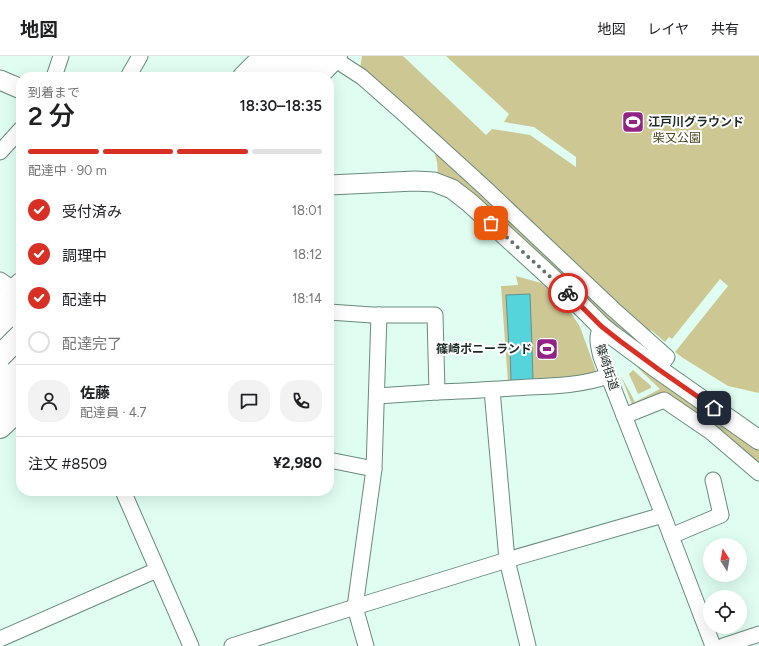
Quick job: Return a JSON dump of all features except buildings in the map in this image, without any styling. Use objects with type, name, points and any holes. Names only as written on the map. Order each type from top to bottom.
[{"type":"highway","points":[[249,72],[265,56]]},
{"type":"highway","points":[[274,72],[289,56]]},
{"type":"highway","points":[[299,72],[314,56]]},
{"type":"highway","points":[[323,72],[339,60]]},
{"type":"highway","points":[[0,331],[10,296]]},
{"type":"highway","points":[[0,356],[16,340]]},
{"type":"highway","points":[[0,381],[16,364]]},
{"type":"highway","points":[[0,406],[16,390]]},
{"type":"highway","points":[[0,427],[16,413]]},
{"type":"main road","points":[[0,80],[16,87]]},
{"type":"main road","name":"篠崎街道","points":[[334,185],[415,181],[434,182],[452,189],[470,203],[551,277],[601,326]]},
{"type":"main road","points":[[601,326],[658,369],[759,440]]},
{"type":"street","points":[[56,72],[61,56]]},
{"type":"street","points":[[131,72],[140,56]]},
{"type":"street","points":[[339,60],[362,76],[613,310],[667,357],[658,369]]},
{"type":"street","points":[[0,152],[16,135]]},
{"type":"street","points":[[334,312],[379,315],[434,315],[436,392]]},
{"type":"street","points":[[366,646],[355,607],[374,469],[379,315]]},
{"type":"street","name":"篠崎街道","points":[[601,326],[598,334],[601,357],[713,646]]},
{"type":"street","points":[[377,396],[567,385],[584,383],[608,376]]},
{"type":"street","points":[[492,390],[507,560],[528,646]]},
{"type":"street","points":[[624,416],[664,400],[711,432],[759,472]]},
{"type":"street","points":[[334,461],[374,469]]},
{"type":"street","points":[[671,536],[721,515],[713,480]]},
{"type":"street","points":[[125,496],[191,646]]},
{"type":"street","points":[[232,646],[507,560],[663,514]]},
{"type":"street","points":[[0,639],[157,570]]},
{"type":"street","points":[[723,646],[759,634]]},
{"type":"green space","name":"柴又公園","points":[[362,56],[403,56],[486,135],[492,129],[530,135],[576,167],[576,157],[534,127],[504,122],[509,114],[446,56],[759,56],[759,393],[728,386],[675,352],[728,286],[720,279],[672,339],[669,337],[665,342],[651,330],[648,334],[360,69]]},
{"type":"green space","points":[[437,153],[646,345],[635,344],[620,333],[457,182],[438,173],[435,155]]},
{"type":"green space","name":"篠崎ポニーランド","points":[[516,276],[541,283],[554,294],[571,313],[580,327],[596,371],[592,376],[508,383],[501,286],[518,285]]},
{"type":"green space","points":[[639,364],[759,449],[759,467],[665,395],[633,407],[621,376],[635,402],[660,389],[638,368]]},
{"type":"green space","points":[[633,370],[651,386],[651,388],[638,394],[629,374]]},
{"type":"way so far","points":[[491,223],[568,293]]},
{"type":"place","name":"江戸川グラウンド","points":[[633,122]]},
{"type":"place","name":"篠崎ポニーランド","points":[[547,349]]},
{"type":"route","points":[[568,293],[601,326],[620,341],[714,408]]}]
